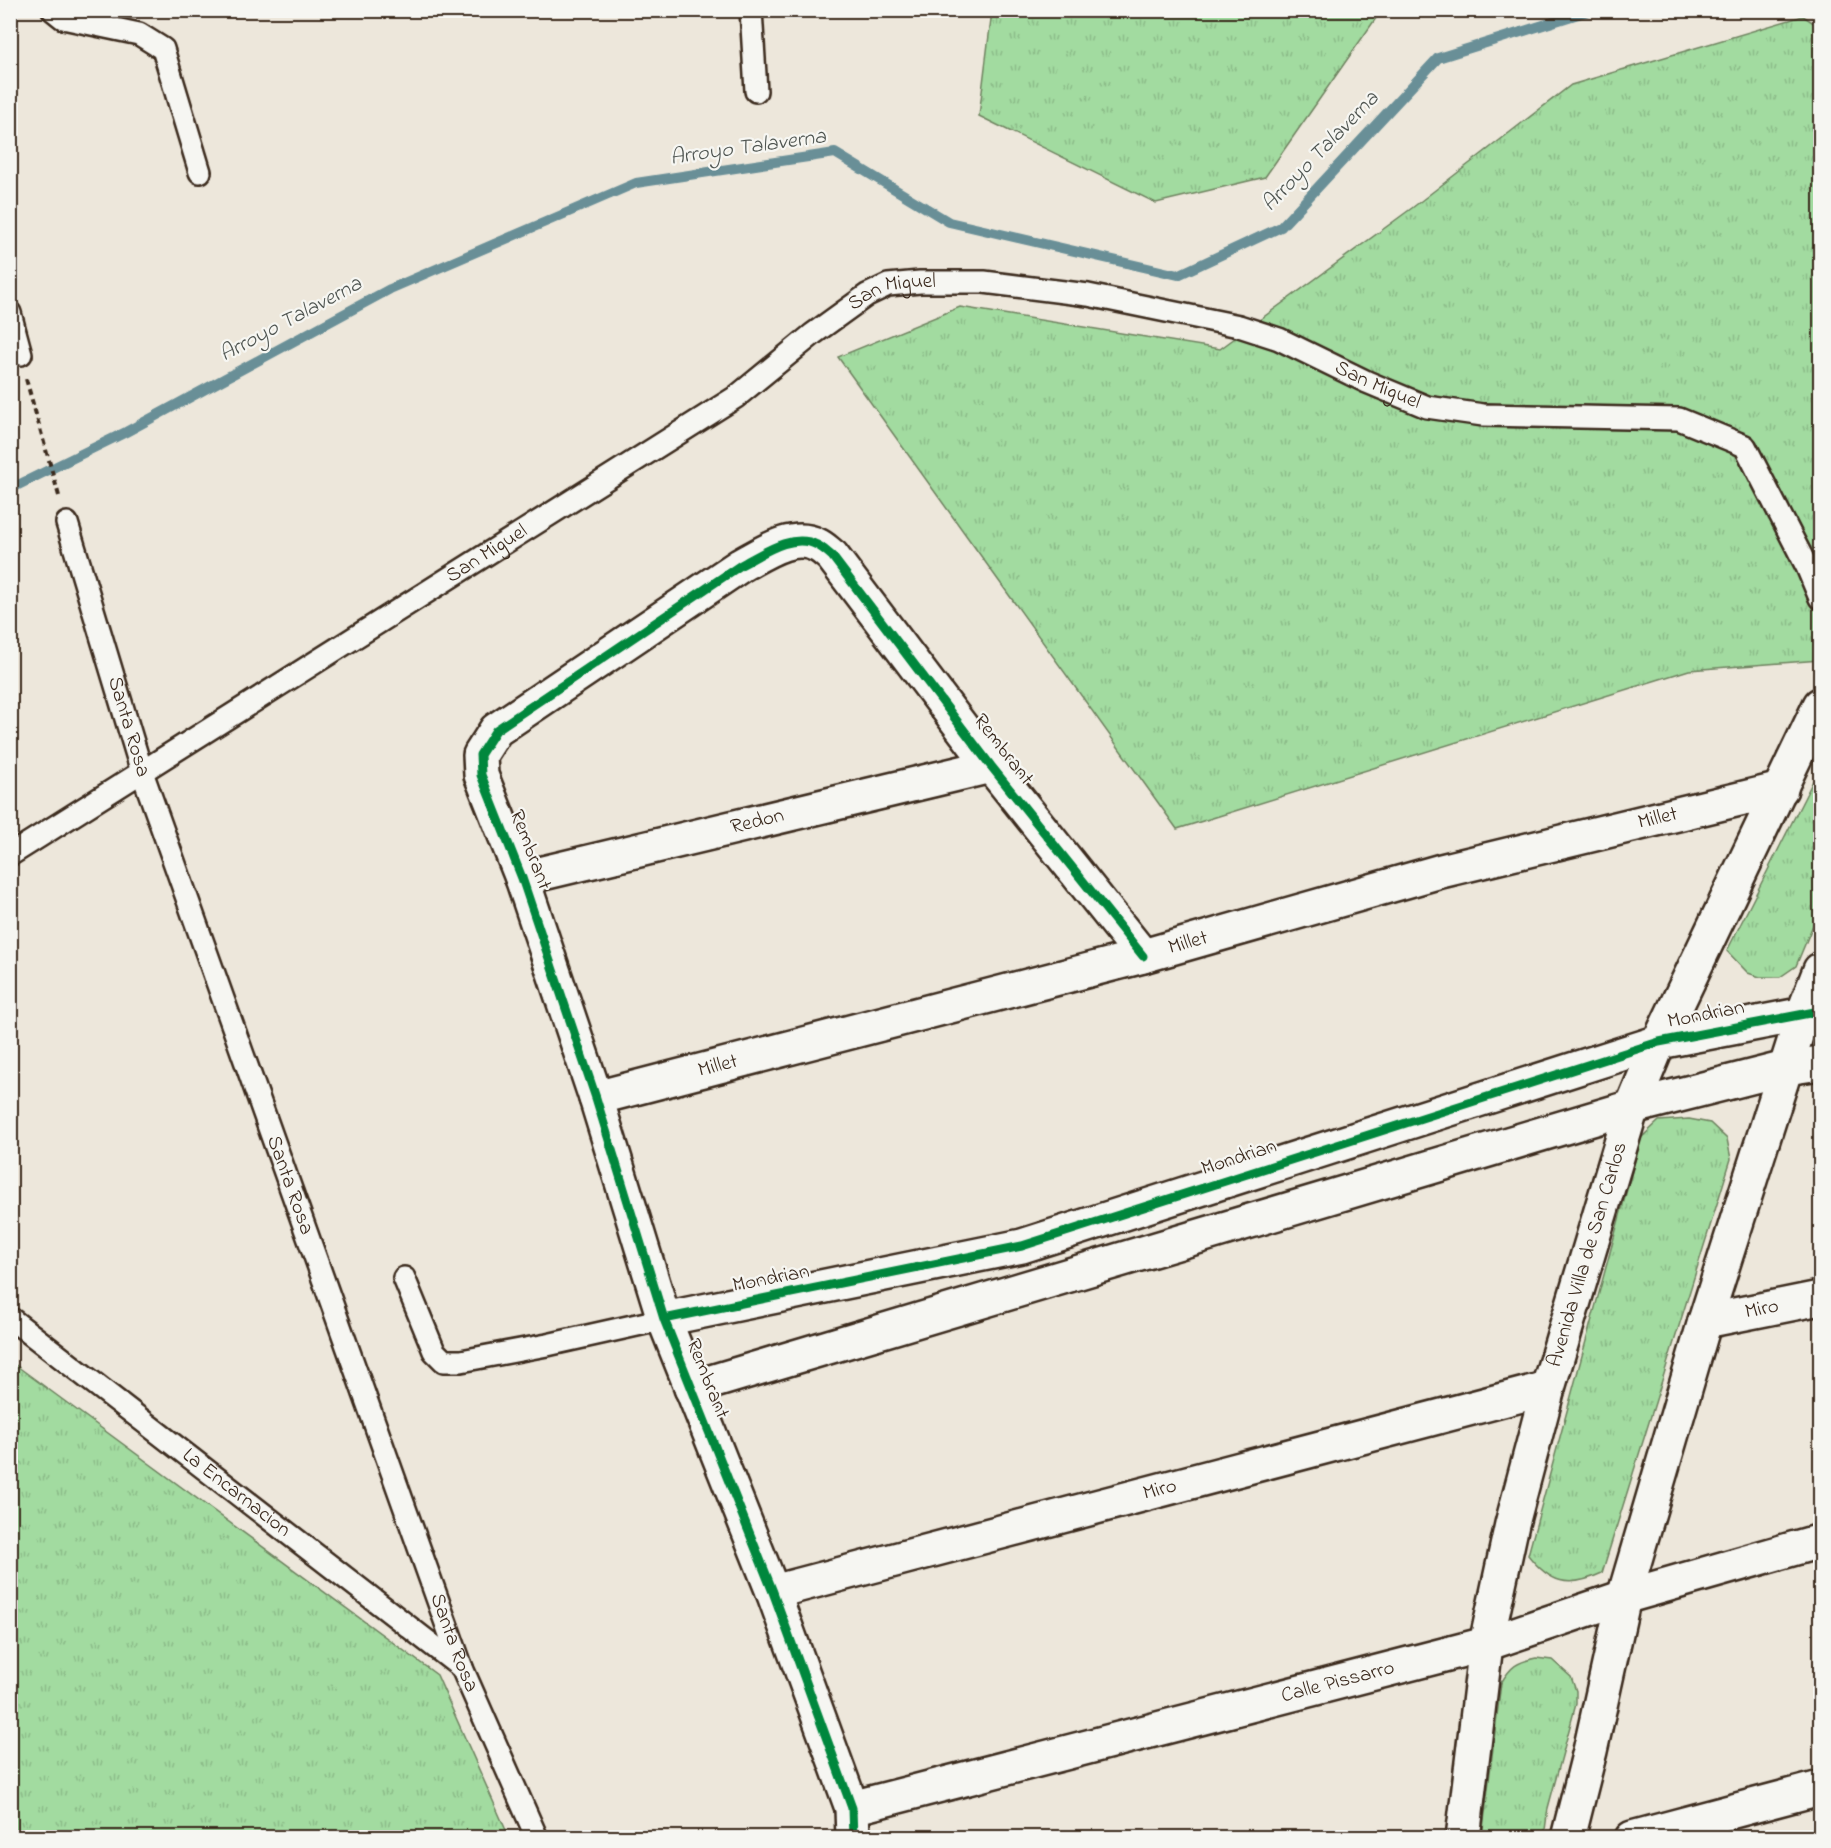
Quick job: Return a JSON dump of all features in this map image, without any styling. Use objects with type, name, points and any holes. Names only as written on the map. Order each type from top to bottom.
[{"type":"street","name":"Rembrant","points":[[852,1823],[773,1592],[664,1318],[596,1098],[522,878],[481,775],[480,755],[496,730],[741,565],[768,550],[785,544],[798,541],[815,544],[832,556],[992,766],[1143,956]]},
{"type":"street","name":"Avenida Villa de San Carlos","points":[[1462,1838],[1486,1644],[1512,1524],[1548,1388],[1632,1107],[1659,1042],[1821,705]]},
{"type":"street","name":"Redon","points":[[522,878],[992,766]]},
{"type":"street","name":"Millet","points":[[596,1098],[1143,956],[1441,871],[1781,789]]},
{"type":"street","points":[[1568,1838],[1624,1597],[1705,1321],[1786,1068],[1812,1013],[1821,970]]},
{"type":"street","name":"Mondrian","points":[[664,1318],[1022,1246],[1659,1042],[1812,1013]]},
{"type":"street","points":[[691,1388],[1632,1107],[1786,1068],[1821,1063]]},
{"type":"street","name":"Miro","points":[[1705,1321],[1821,1298]]},
{"type":"street","name":"Miro","points":[[773,1592],[1548,1388]]},
{"type":"street","name":"Calle Pissarro","points":[[852,1823],[1486,1644],[1624,1597],[1821,1541]]},
{"type":"street","points":[[1632,1838],[1821,1788]]},
{"type":"lane","points":[[53,10],[63,18],[139,34],[163,49],[200,172]]},
{"type":"lane","points":[[751,10],[756,91]]},
{"type":"lane","name":"San Miguel","points":[[10,855],[736,397],[813,334],[867,295],[888,285],[920,282],[984,282],[1088,295],[1239,326],[1279,339],[1367,382],[1427,407],[1483,415],[1679,420],[1745,446],[1821,597]]},
{"type":"lane","points":[[10,313],[21,354]]},
{"type":"lane","name":"Santa Rosa","points":[[67,523],[142,772],[462,1668],[537,1838]]},
{"type":"lane","points":[[404,1278],[434,1351],[444,1361],[461,1361],[536,1347],[664,1318]]},
{"type":"lane","name":"La Encarnacion","points":[[10,1318],[462,1668]]},
{"type":"path","points":[[34,408],[60,501]]},
{"type":"green space","points":[[992,10],[1381,11],[1265,177],[1156,203],[979,116]]},
{"type":"green space","points":[[1803,16],[1820,27],[1820,660],[1689,670],[1177,829],[838,357],[960,307],[1220,349],[1412,208],[1571,85]]},
{"type":"green space","points":[[1820,767],[1820,908],[1796,966],[1780,977],[1760,977],[1748,973],[1727,951]]},
{"type":"green space","points":[[1689,1119],[1710,1123],[1727,1139],[1731,1159],[1602,1573],[1579,1581],[1560,1580],[1544,1572],[1528,1555],[1641,1138],[1659,1121]]},
{"type":"green space","points":[[10,1361],[437,1675],[509,1837],[11,1837]]},
{"type":"green space","points":[[1536,1658],[1552,1660],[1571,1677],[1576,1691],[1576,1704],[1548,1808],[1544,1837],[1482,1837],[1501,1683],[1515,1666]]},
{"type":"waterway","name":"Arroyo Talaverna","points":[[10,489],[126,432],[390,289],[636,183],[835,153],[949,222],[1178,275],[1281,227],[1438,58],[1591,10]]},
{"type":"cycle path","points":[[853,1838],[852,1808],[773,1592],[664,1319],[596,1098],[522,878],[481,775],[480,755],[496,730],[741,565],[778,546],[798,541],[807,542],[819,546],[832,556],[991,766],[1143,956]]},
{"type":"cycle path","points":[[664,1319],[1022,1246],[1659,1042],[1820,1011]]}]
